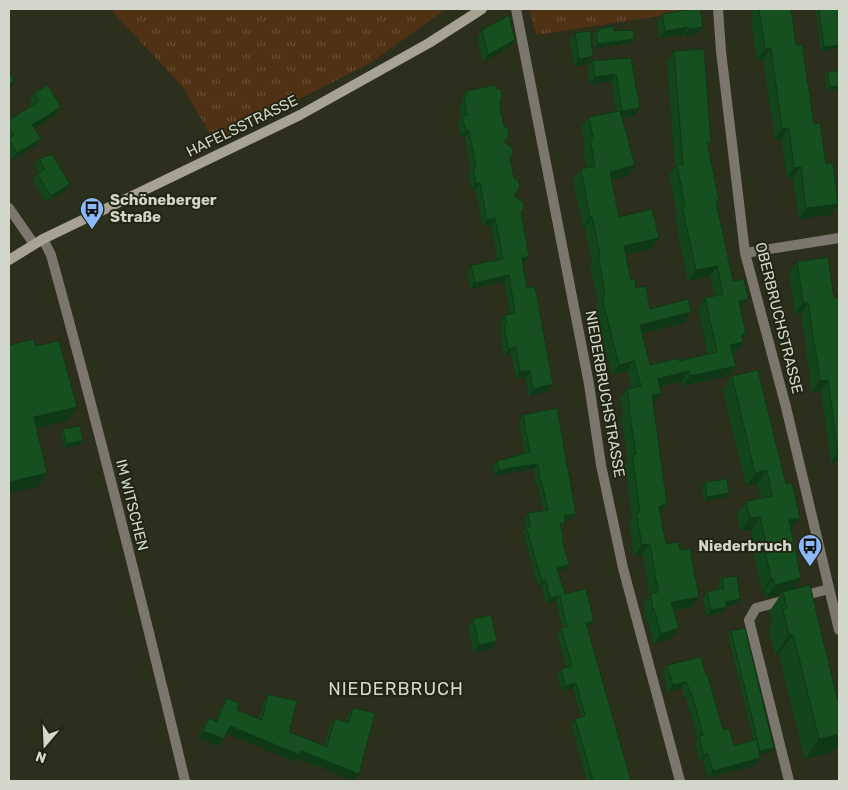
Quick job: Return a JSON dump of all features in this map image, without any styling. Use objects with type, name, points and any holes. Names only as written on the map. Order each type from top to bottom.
[{"type":"main road","name":"HAFELSSTRASSE","points":[[9,260],[43,239],[300,115],[429,44],[482,9]]},
{"type":"street","name":"NIEDERBRUCHSTRASSE","points":[[516,9],[589,384],[601,465],[624,568],[680,781]]},
{"type":"street","name":"OBERBRUCHSTRASSE","points":[[718,9],[721,50],[745,252],[786,407],[839,630]]},
{"type":"street","points":[[9,208],[34,244]]},
{"type":"street","points":[[745,252],[839,238]]},
{"type":"street","name":"IM WITSCHEN","points":[[43,239],[51,255],[84,375],[185,781]]},
{"type":"street","points":[[789,781],[749,620],[756,608],[829,589]]},
{"type":"green space","points":[[110,9],[446,9],[372,62],[215,142],[182,86]]},
{"type":"green space","points":[[529,9],[705,9],[536,35]]},
{"type":"building","points":[[700,9],[703,27],[689,29],[688,27],[665,31],[662,14]]},
{"type":"building","points":[[759,9],[791,9],[796,45],[802,44],[814,124],[820,123],[826,164],[833,163],[838,204],[806,208],[801,167],[794,168],[789,128],[782,129],[771,48],[765,49]]},
{"type":"building","points":[[819,9],[839,9],[839,45],[824,47]]},
{"type":"building","points":[[509,15],[515,40],[488,55],[482,30]]},
{"type":"building","points":[[614,26],[614,31],[634,30],[634,39],[598,44],[596,32],[599,29]]},
{"type":"building","points":[[590,31],[593,56],[579,59],[575,33]]},
{"type":"building","points":[[704,49],[711,142],[707,142],[719,200],[716,201],[733,281],[744,279],[748,299],[739,301],[746,333],[742,335],[743,342],[730,345],[736,366],[690,376],[689,371],[658,379],[661,393],[652,395],[667,504],[659,506],[666,544],[678,542],[680,550],[690,549],[699,597],[671,602],[679,628],[661,634],[650,594],[658,592],[650,544],[642,545],[636,513],[640,512],[632,454],[636,454],[627,389],[641,386],[634,361],[619,365],[604,305],[603,294],[605,294],[598,254],[600,254],[592,217],[590,217],[581,169],[595,166],[590,138],[593,137],[589,117],[620,111],[635,165],[610,172],[619,217],[652,209],[659,238],[624,246],[631,280],[635,279],[636,288],[646,286],[650,309],[688,299],[691,312],[640,325],[650,365],[679,358],[679,361],[717,352],[705,298],[723,294],[717,266],[696,270],[682,207],[685,206],[677,165],[683,164],[674,51]]},
{"type":"building","points":[[631,58],[640,108],[622,111],[616,74],[595,77],[592,61]]},
{"type":"building","points":[[9,70],[14,81],[9,84]]},
{"type":"building","points":[[839,71],[839,86],[830,87],[828,72]]},
{"type":"building","points":[[48,85],[61,107],[32,125],[41,139],[17,153],[9,140],[14,135],[9,128],[9,120],[39,101],[34,93]]},
{"type":"building","points":[[496,85],[496,89],[501,89],[500,108],[504,126],[508,128],[509,135],[504,142],[512,147],[513,154],[510,158],[514,178],[518,180],[520,187],[514,196],[523,202],[524,208],[521,212],[529,256],[522,258],[527,288],[535,286],[553,384],[533,389],[530,371],[520,371],[516,347],[508,348],[504,326],[507,325],[505,315],[515,313],[509,275],[475,283],[471,265],[503,259],[495,218],[487,220],[480,183],[476,183],[473,167],[476,167],[469,131],[466,131],[462,116],[467,115],[464,100],[467,95],[466,91]]},
{"type":"building","points":[[52,154],[70,184],[51,196],[37,174],[45,169],[39,159]]},
{"type":"building","points":[[828,257],[834,298],[839,298],[839,452],[828,380],[820,381],[808,302],[803,303],[797,262]]},
{"type":"building","points":[[34,339],[35,346],[59,341],[77,407],[34,417],[47,473],[9,482],[9,345]]},
{"type":"building","points":[[758,370],[786,484],[792,483],[800,518],[789,520],[801,578],[775,585],[773,578],[771,579],[760,517],[750,518],[746,501],[772,496],[767,470],[755,473],[732,376]]},
{"type":"building","points":[[557,408],[576,514],[564,516],[565,523],[560,524],[569,565],[557,568],[565,594],[586,589],[594,621],[586,623],[631,781],[593,781],[575,719],[585,716],[576,683],[565,686],[561,669],[572,666],[561,628],[567,627],[560,596],[550,598],[546,580],[542,581],[526,527],[530,527],[528,513],[548,510],[538,464],[499,470],[497,461],[530,452],[523,415]]},
{"type":"building","points":[[80,426],[83,441],[66,444],[63,429]]},
{"type":"building","points":[[727,479],[729,493],[707,497],[705,482]]},
{"type":"building","points":[[737,576],[740,599],[725,602],[727,607],[711,610],[707,592],[724,588],[722,578]]},
{"type":"building","points":[[810,585],[839,706],[839,734],[819,739],[793,634],[789,635],[783,609],[787,608],[783,592]]},
{"type":"building","points":[[491,615],[497,641],[479,645],[473,619]]},
{"type":"building","points":[[745,628],[774,748],[760,751],[731,631]]},
{"type":"building","points":[[701,657],[706,676],[708,675],[723,730],[729,728],[734,746],[757,739],[760,758],[713,771],[708,754],[704,755],[699,736],[703,735],[693,698],[686,682],[673,685],[667,665]]},
{"type":"building","points":[[268,694],[297,701],[289,732],[327,747],[335,719],[349,723],[353,708],[375,713],[359,774],[301,751],[300,755],[230,726],[224,739],[203,731],[209,718],[217,722],[227,698],[239,703],[237,710],[262,720]]},
{"type":"place","name":"Schöneberger Straße","points":[[92,230]]},
{"type":"place","name":"Niederbruch","points":[[810,567]]},
{"type":"district","name":"NIEDERBRUCH","points":[[396,689]]}]
